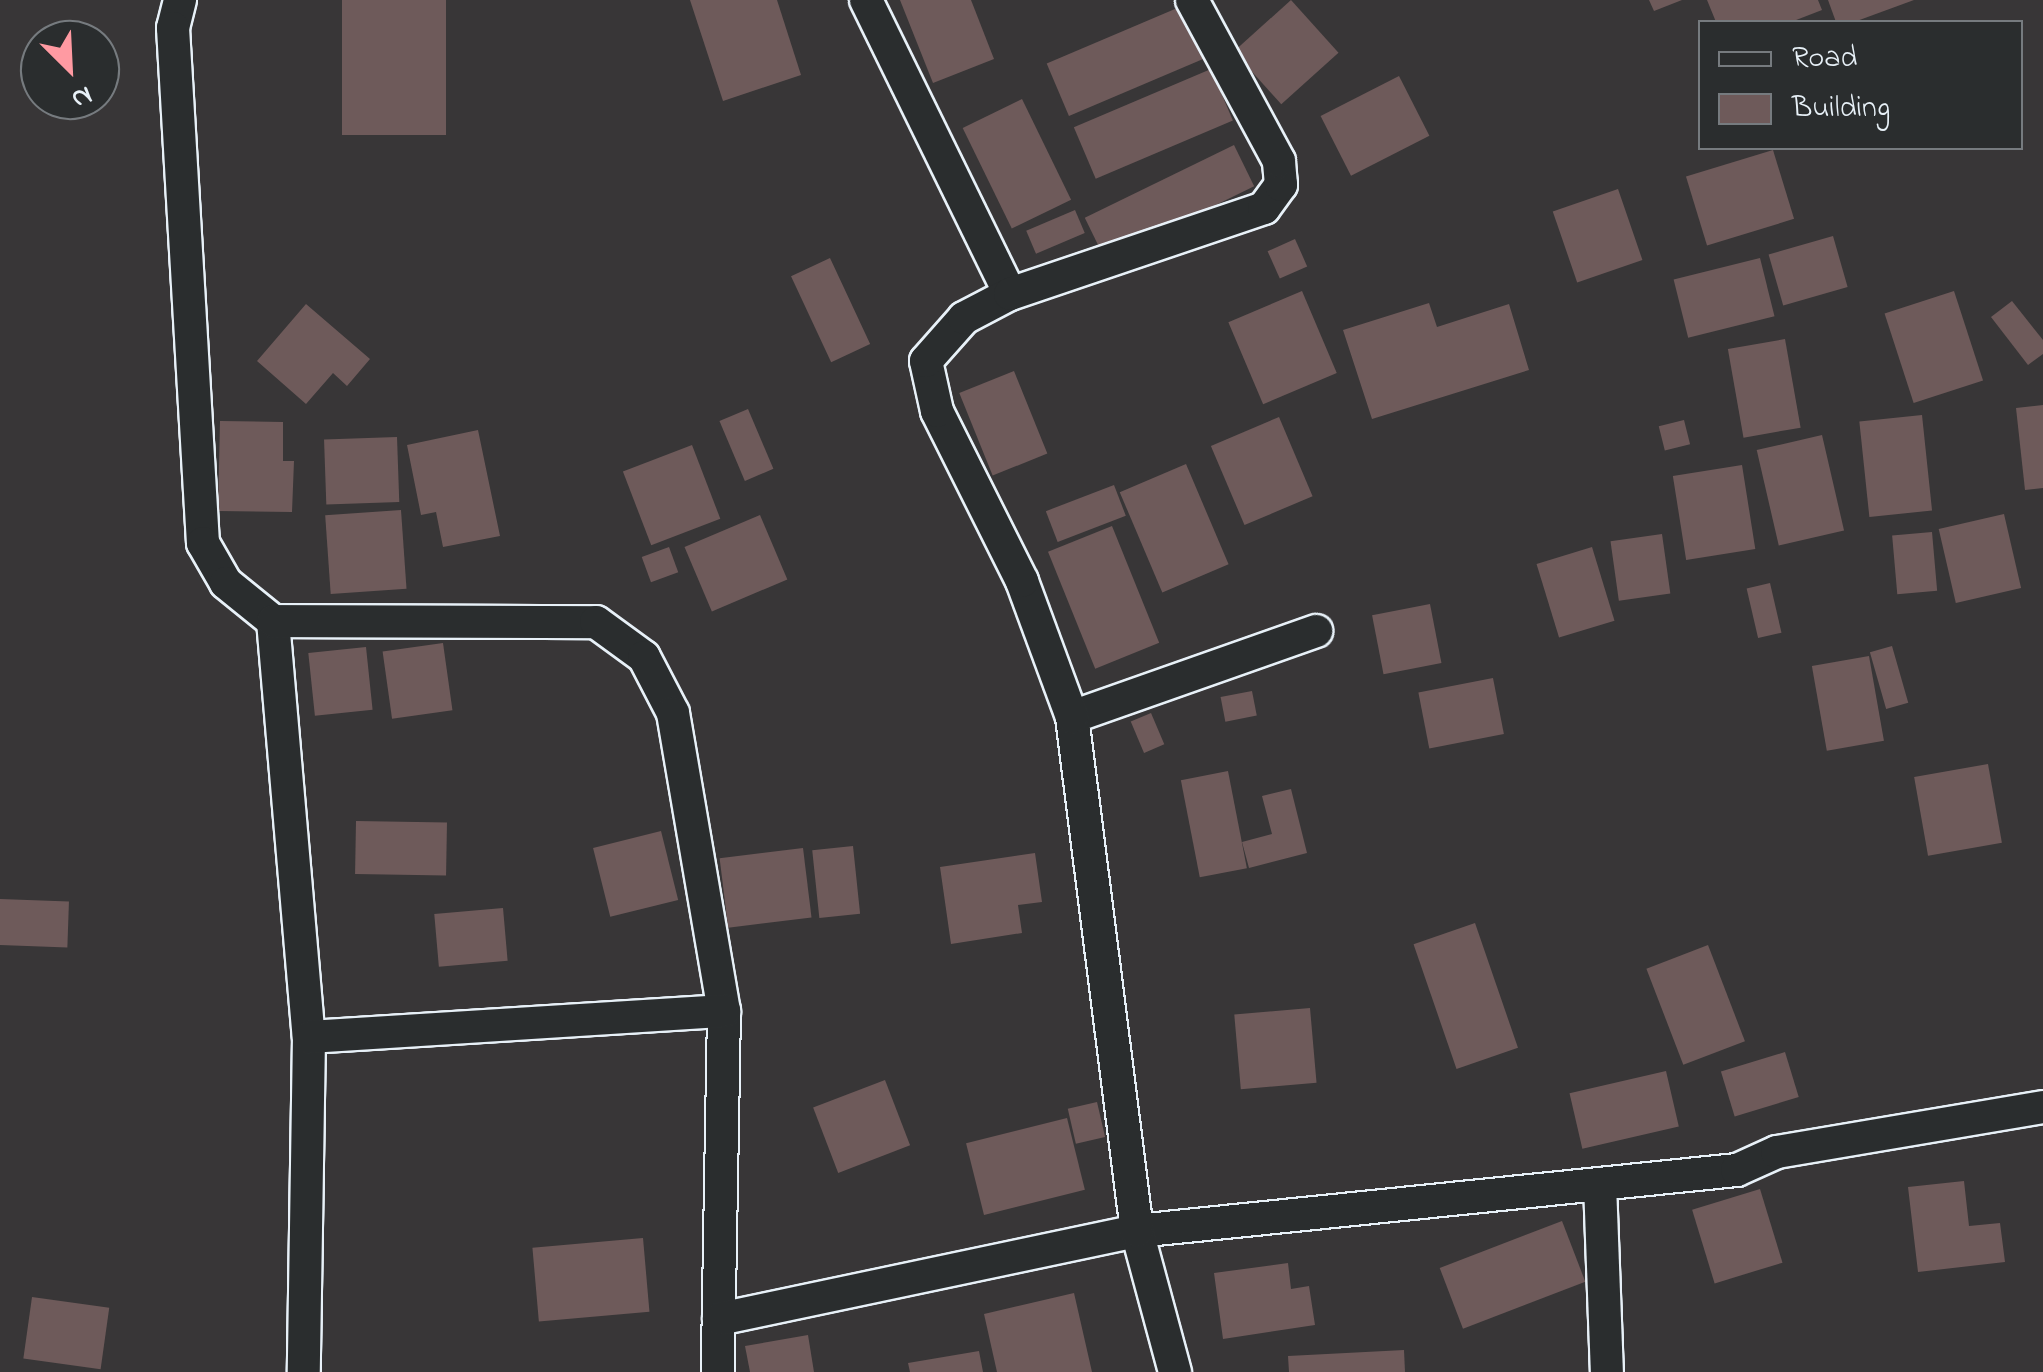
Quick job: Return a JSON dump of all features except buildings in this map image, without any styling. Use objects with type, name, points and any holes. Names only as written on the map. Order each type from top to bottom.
[{"type":"street","points":[[180,0],[174,28],[203,543],[226,583],[274,621],[596,622],[644,657],[672,713],[724,1012],[718,1372]]},
{"type":"street","points":[[866,0],[1010,294]]},
{"type":"street","points":[[1175,1372],[1137,1230],[1072,718],[1022,581],[936,411],[926,361],[964,318],[1010,294],[1264,208],[1281,185],[1280,161],[1192,0]]},
{"type":"street","points":[[274,621],[309,1037],[304,1372]]},
{"type":"street","points":[[1072,718],[1316,631]]},
{"type":"street","points":[[309,1037],[724,1012]]},
{"type":"street","points":[[719,1319],[1137,1230],[1738,1170],[1777,1152],[2043,1107]]},
{"type":"street","points":[[1600,1184],[1606,1372]]}]
